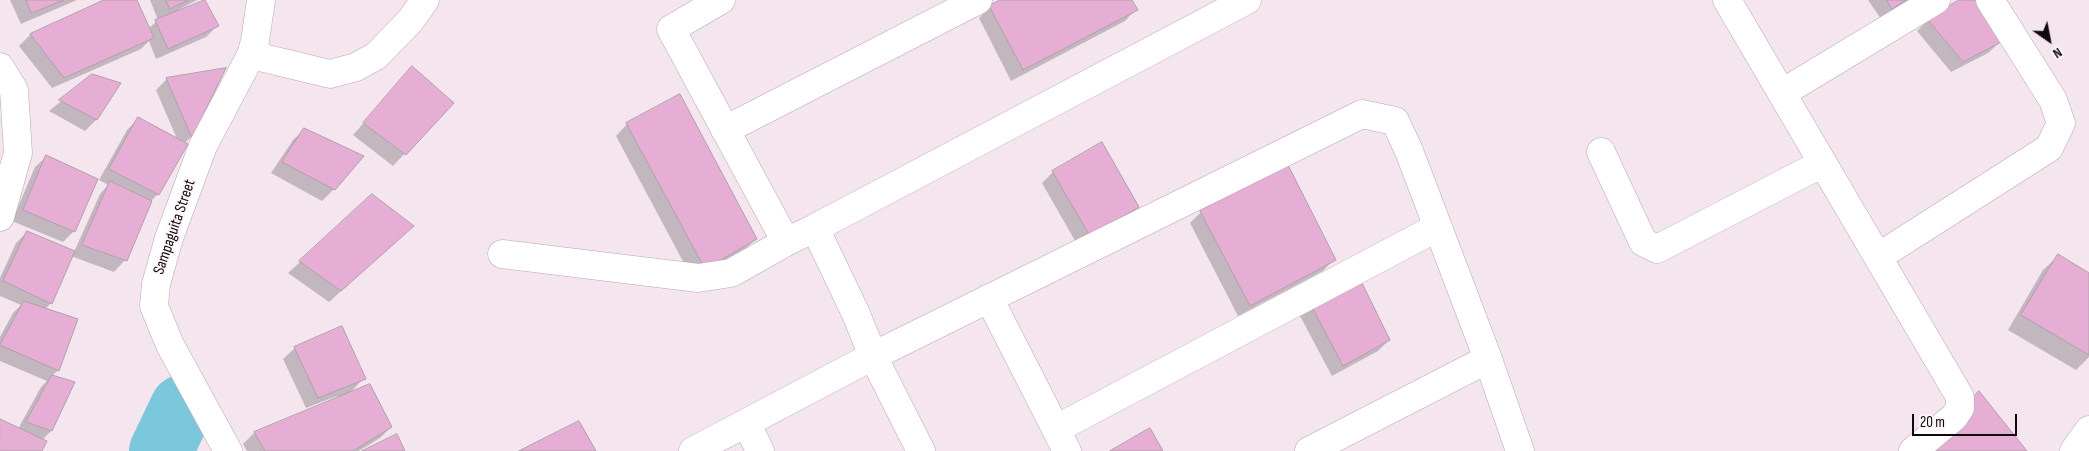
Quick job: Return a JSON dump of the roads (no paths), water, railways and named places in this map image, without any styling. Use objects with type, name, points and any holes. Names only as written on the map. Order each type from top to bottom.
[{"type":"street","name":"Sampaguita Street","points":[[228,451],[170,346],[154,306],[156,284],[170,238],[204,146],[256,41],[261,0]]},
{"type":"street","points":[[250,55],[330,74],[356,67],[376,56],[410,21],[425,0]]},
{"type":"street","points":[[721,0],[671,29],[786,242]]},
{"type":"street","points":[[725,130],[978,0]]},
{"type":"street","points":[[502,254],[698,278],[731,273],[786,242],[816,228],[1246,0]]},
{"type":"street","points":[[1727,0],[1960,397],[1960,408],[1954,417],[1913,451]]},
{"type":"street","points":[[1782,93],[1936,0]]},
{"type":"street","points":[[1878,258],[2049,148],[2061,123],[2053,100],[1990,0]]},
{"type":"street","points":[[0,67],[14,90],[18,153],[0,217]]},
{"type":"street","points":[[693,451],[873,356],[1362,114],[1395,122],[1409,151],[1488,359],[1520,451]]},
{"type":"street","points":[[1601,152],[1643,242],[1657,249],[1823,163]]},
{"type":"street","points":[[989,298],[1062,440],[1438,227]]},
{"type":"street","points":[[816,228],[856,314],[873,356],[921,451]]},
{"type":"street","points":[[1309,451],[1488,359]]},
{"type":"street","points":[[747,424],[760,451]]},
{"type":"street","points":[[2074,451],[2089,430]]},
{"type":"waterway","points":[[161,451],[182,407]]}]
